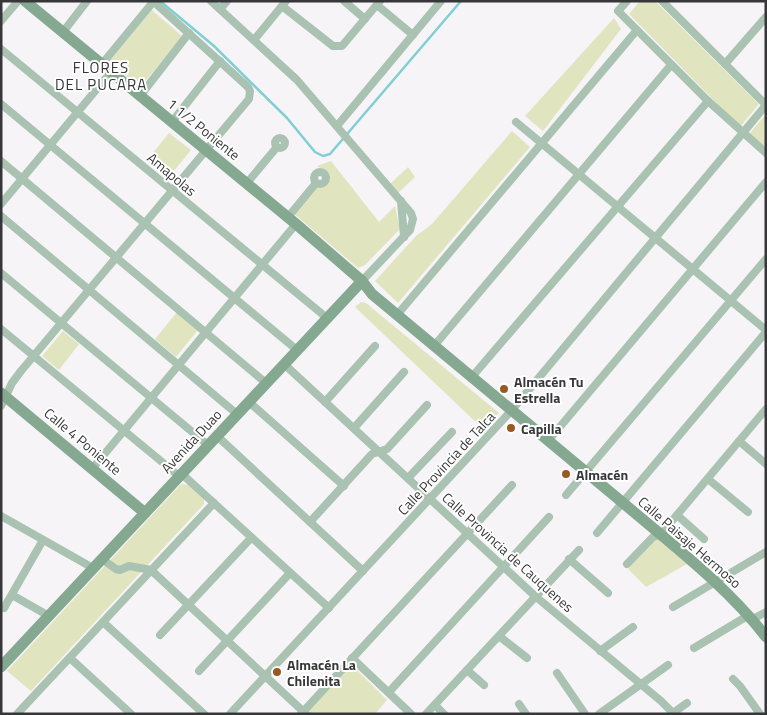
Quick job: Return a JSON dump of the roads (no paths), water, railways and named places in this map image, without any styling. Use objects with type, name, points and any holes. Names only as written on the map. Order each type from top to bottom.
[{"type":"street","points":[[1,21],[18,1]]},
{"type":"street","name":"1 1/2 Poniente","points":[[26,1],[362,281]]},
{"type":"street","points":[[63,32],[87,1]]},
{"type":"street","points":[[3,398],[33,355],[249,99],[250,91],[248,87],[153,1],[102,64]]},
{"type":"street","points":[[211,1],[297,80],[339,128],[441,1]]},
{"type":"street","points":[[220,9],[227,1]]},
{"type":"street","points":[[344,1],[365,19]]},
{"type":"street","points":[[627,1],[618,11],[742,134],[766,153]]},
{"type":"street","points":[[662,1],[766,105]]},
{"type":"street","points":[[254,40],[284,4],[336,47],[342,46],[378,3],[413,35]]},
{"type":"street","points":[[725,64],[766,17]]},
{"type":"street","points":[[397,315],[637,30]]},
{"type":"street","points":[[140,96],[189,33]]},
{"type":"street","name":"Amapolas","points":[[1,49],[327,318]]},
{"type":"street","points":[[172,122],[220,61]]},
{"type":"street","points":[[434,346],[671,65]]},
{"type":"street","points":[[1,204],[111,72]]},
{"type":"street","points":[[471,378],[708,101]]},
{"type":"street","points":[[1,104],[297,350]]},
{"type":"street","name":"Calle Provincia de Talca","points":[[230,714],[512,410],[766,105]]},
{"type":"street","points":[[516,122],[766,331],[597,533]]},
{"type":"street","name":"Avenida Duao","points":[[1,667],[404,237],[401,201],[339,128]]},
{"type":"street","points":[[247,184],[276,147]]},
{"type":"street","points":[[1,161],[266,383]]},
{"type":"street","points":[[548,441],[766,182]]},
{"type":"street","points":[[92,469],[263,264],[316,183]]},
{"type":"street","points":[[1,216],[237,414]]},
{"type":"street","points":[[566,495],[766,259]]},
{"type":"street","points":[[1,274],[208,445]]},
{"type":"street","name":"Calle Paisaje Hermoso","points":[[362,281],[372,294],[471,378],[661,534],[751,617],[766,637]]},
{"type":"street","points":[[1,329],[214,503],[329,608]]},
{"type":"street","points":[[325,402],[375,346]]},
{"type":"street","name":"Calle Provincia de Cauquenes","points":[[284,364],[535,596],[674,713]]},
{"type":"street","points":[[354,428],[404,372]]},
{"type":"street","name":"Calle 4 Poniente","points":[[3,398],[145,513]]},
{"type":"street","points":[[249,402],[344,486]]},
{"type":"street","points":[[310,522],[372,454],[388,449],[427,404]]},
{"type":"street","points":[[627,564],[653,537],[661,534],[766,409]]},
{"type":"street","points":[[408,478],[452,432]]},
{"type":"street","points":[[217,436],[363,571]]},
{"type":"street","points":[[739,441],[766,464]]},
{"type":"street","points":[[708,478],[748,512]]},
{"type":"street","points":[[102,559],[120,570],[129,566],[151,570],[303,713],[512,485]]},
{"type":"street","points":[[17,714],[214,503]]},
{"type":"street","points":[[677,515],[704,539]]},
{"type":"street","points":[[1,516],[93,568]]},
{"type":"street","points":[[389,692],[549,517]]},
{"type":"street","points":[[160,635],[251,538]]},
{"type":"street","points":[[4,608],[43,540]]},
{"type":"street","points":[[426,714],[579,550]]},
{"type":"street","points":[[673,607],[766,552]]},
{"type":"street","points":[[569,559],[608,594]]},
{"type":"street","points":[[199,671],[290,573]]},
{"type":"street","points":[[12,595],[49,616]]},
{"type":"street","points":[[694,648],[751,617],[766,612]]},
{"type":"street","points":[[103,622],[204,714]]},
{"type":"street","points":[[600,651],[633,627]]},
{"type":"street","points":[[499,636],[527,658]]},
{"type":"street","points":[[70,658],[130,714]]},
{"type":"street","points":[[352,658],[412,714]]},
{"type":"street","points":[[599,714],[668,665]]},
{"type":"street","points":[[467,670],[484,685]]},
{"type":"street","points":[[557,673],[585,714]]},
{"type":"street","points":[[732,679],[740,686],[760,714]]},
{"type":"street","points":[[674,713],[687,703]]},
{"type":"street","points":[[519,704],[526,714]]},
{"type":"street","points":[[434,705],[444,714]]},
{"type":"waterway","points":[[160,1],[214,46],[287,118],[315,152],[323,156],[330,154],[461,1]]},
{"type":"place","name":"Almacén Tu Estrella","points":[[504,389]]},
{"type":"place","name":"Capilla","points":[[511,428]]},
{"type":"place","name":"Almacén","points":[[566,474]]},
{"type":"place","name":"Almacén La Chilenita","points":[[277,672]]},
{"type":"district","name":"FLORES DEL PUCARA","points":[[101,76]]}]
